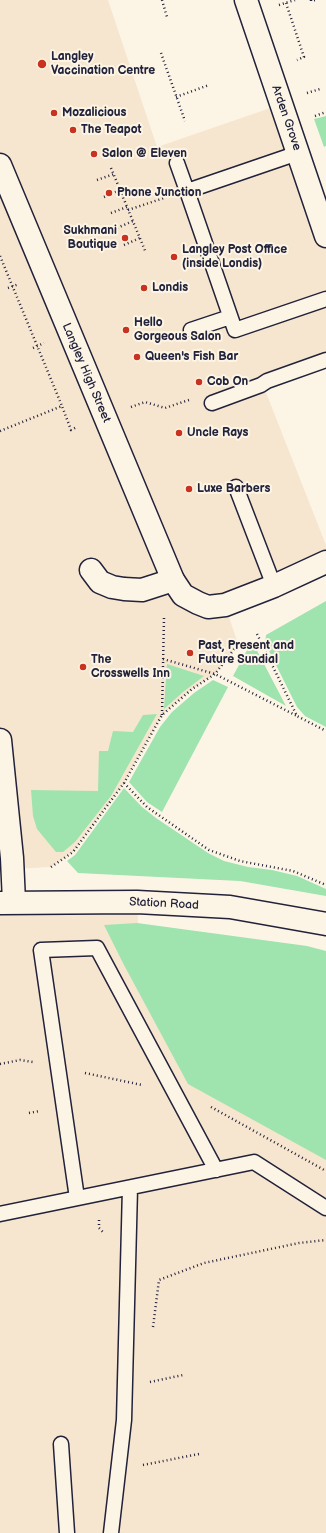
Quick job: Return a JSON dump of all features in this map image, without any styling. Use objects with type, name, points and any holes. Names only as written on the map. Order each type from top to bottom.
[{"type":"main road","name":"Arden Grove","points":[[246,0],[326,236]]},
{"type":"main road","name":"Langley High Street","points":[[0,165],[5,193],[173,580],[183,594],[208,607],[225,605],[274,586],[326,562]]},
{"type":"main road","points":[[91,570],[100,582],[112,587],[124,589],[142,590],[173,580]]},
{"type":"main road","points":[[0,740],[12,858],[7,903]]},
{"type":"main road","name":"Station Road","points":[[7,903],[136,902],[230,907],[326,924]]},
{"type":"lane","points":[[187,191],[298,153]]},
{"type":"lane","points":[[177,163],[234,330],[326,299]]},
{"type":"lane","points":[[191,330],[230,317]]},
{"type":"lane","points":[[212,403],[326,360]]},
{"type":"lane","points":[[236,486],[274,586]]},
{"type":"lane","points":[[77,1198],[41,950],[97,948],[216,1170]]},
{"type":"lane","points":[[0,1214],[254,1162],[326,1208]]},
{"type":"lane","points":[[111,1533],[124,1420],[130,1188]]},
{"type":"lane","points":[[60,1444],[67,1533]]},
{"type":"path","points":[[162,0],[167,17]]},
{"type":"path","points":[[274,7],[295,0]]},
{"type":"path","points":[[310,0],[315,0]]},
{"type":"path","points":[[286,3],[304,57],[293,61]]},
{"type":"path","points":[[161,53],[185,121]]},
{"type":"path","points":[[176,97],[209,85]]},
{"type":"path","points":[[111,168],[146,253]]},
{"type":"path","points":[[97,180],[114,174]]},
{"type":"path","points":[[104,197],[120,190]]},
{"type":"path","points":[[111,213],[170,196]]},
{"type":"path","points":[[117,228],[133,221]]},
{"type":"path","points":[[124,245],[140,238]]},
{"type":"path","points":[[0,256],[71,430],[78,427]]},
{"type":"path","points":[[33,348],[37,346]]},
{"type":"path","points":[[0,432],[62,406]]},
{"type":"path","points":[[162,715],[164,616]]},
{"type":"path","points":[[257,634],[297,716]]},
{"type":"path","points":[[52,867],[73,852],[124,783],[162,715],[186,693],[215,674],[238,644]]},
{"type":"path","points":[[163,659],[215,674],[326,731]]},
{"type":"path","points":[[124,783],[147,807],[209,850],[240,861],[293,870],[326,885]]},
{"type":"path","points":[[153,1332],[159,1280],[204,1263],[299,1243],[326,1240]]},
{"type":"path","points":[[146,1383],[183,1376]]},
{"type":"path","points":[[138,1466],[200,1454]]},
{"type":"shaded area","points":[[0,0],[108,0],[157,147],[282,104],[326,236],[326,367],[265,390],[326,545],[326,562],[225,605],[238,644],[215,674],[192,689],[162,715],[124,783],[73,852],[51,867],[12,869],[0,740],[0,195],[10,190],[0,165]]},
{"type":"shaded area","points":[[137,902],[138,923],[326,1020],[326,1533],[0,1533],[0,903]]},
{"type":"green space","points":[[326,116],[326,146],[324,147],[314,119]]},
{"type":"green space","points":[[326,601],[326,727],[305,716],[297,707],[265,643],[266,635]]},
{"type":"green space","points":[[252,641],[286,706],[233,676]]},
{"type":"green space","points":[[167,664],[204,676],[164,709]]},
{"type":"green space","points":[[213,680],[228,687],[162,812],[147,802],[129,782],[160,727],[172,712],[194,693]]},
{"type":"green space","points":[[157,714],[111,796],[75,842],[63,852],[56,852],[37,829],[33,816],[31,790],[98,791],[99,751],[108,751],[113,731],[133,732],[143,715]]},
{"type":"green space","points":[[124,788],[142,807],[156,818],[208,853],[224,861],[297,876],[326,889],[326,896],[240,881],[78,873],[67,861],[75,855]]},
{"type":"green space","points":[[137,923],[307,946],[326,951],[326,1160],[188,1084],[104,925]]},
{"type":"place","name":"Langley Vaccination Centre","points":[[42,64]]},
{"type":"place","name":"Mozalicious","points":[[54,113]]},
{"type":"place","name":"The Teapot","points":[[73,130]]},
{"type":"place","name":"Salon @ Eleven","points":[[94,154]]},
{"type":"place","name":"Phone Junction","points":[[109,193]]},
{"type":"place","name":"Sukhmani Boutique","points":[[125,238]]},
{"type":"place","name":"Langley Post Office (inside Londis)","points":[[174,257]]},
{"type":"place","name":"Londis","points":[[144,288]]},
{"type":"place","name":"Hello Gorgeous Salon","points":[[126,330]]},
{"type":"place","name":"Queen's Fish Bar","points":[[137,357]]},
{"type":"place","name":"Cob On","points":[[199,382]]},
{"type":"place","name":"Uncle Rays","points":[[179,433]]},
{"type":"place","name":"Luxe Barbers","points":[[189,489]]},
{"type":"place","name":"Past, Present and Future Sundial","points":[[190,653]]},
{"type":"place","name":"The Crosswells Inn","points":[[83,667]]}]
